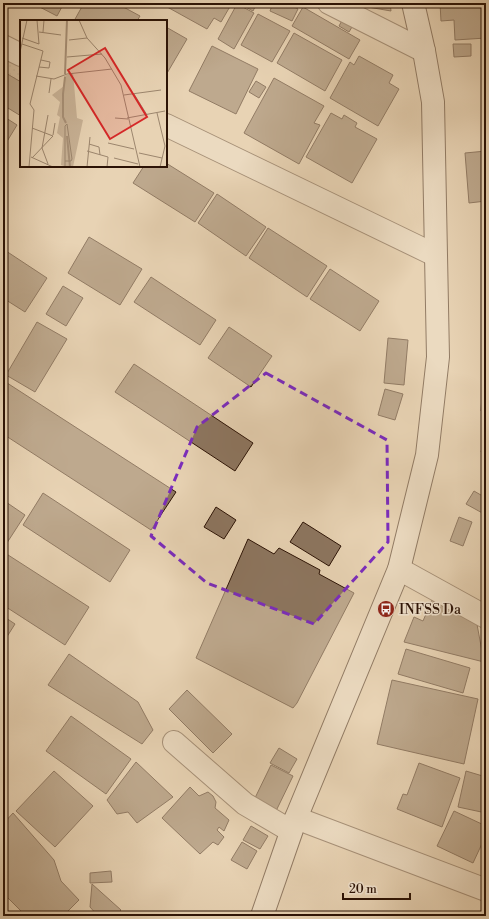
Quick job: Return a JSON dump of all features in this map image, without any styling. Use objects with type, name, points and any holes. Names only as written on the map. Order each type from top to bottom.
[{"type":"street","points":[[329,3],[424,51]]},
{"type":"street","points":[[262,916],[293,824],[399,569],[427,455],[438,357],[433,102],[424,51],[413,3]]},
{"type":"street","points":[[3,46],[20,54]]},
{"type":"street","points":[[167,125],[435,255]]},
{"type":"street","points":[[399,569],[486,617]]},
{"type":"street","points":[[174,742],[245,804],[293,824],[486,890]]},
{"type":"highlighted area","points":[[266,373],[387,440],[388,542],[314,624],[207,583],[151,536],[197,427]]},
{"type":"shaded area","points":[[3,44],[20,52],[20,84],[3,119]]},
{"type":"building","points":[[32,3],[64,3],[57,16]]},
{"type":"building","points":[[84,3],[116,3],[140,16],[138,20],[75,20]]},
{"type":"building","points":[[160,3],[232,3],[221,22],[214,18],[207,29]]},
{"type":"building","points":[[238,3],[257,3],[253,11]]},
{"type":"building","points":[[273,3],[287,3],[298,9],[292,21],[270,11]]},
{"type":"building","points":[[367,3],[390,3],[391,11],[368,7]]},
{"type":"building","points":[[440,3],[486,3],[486,38],[455,40],[454,20],[441,21]]},
{"type":"building","points":[[237,4],[254,13],[234,49],[218,39]]},
{"type":"building","points":[[303,7],[360,40],[349,59],[292,26]]},
{"type":"building","points":[[258,14],[290,31],[272,62],[241,45]]},
{"type":"building","points":[[345,15],[355,22],[349,32],[339,26]]},
{"type":"building","points":[[167,28],[187,39],[167,73]]},
{"type":"building","points":[[294,33],[342,60],[325,91],[277,63]]},
{"type":"building","points":[[453,44],[471,44],[471,56],[454,57]]},
{"type":"building","points":[[212,46],[258,69],[236,114],[189,91]]},
{"type":"building","points":[[359,56],[393,75],[389,83],[399,89],[378,126],[330,98],[350,62],[354,65]]},
{"type":"building","points":[[4,72],[20,81],[20,115],[3,105]]},
{"type":"building","points":[[274,78],[324,106],[314,123],[320,125],[299,164],[244,133]]},
{"type":"building","points":[[256,81],[266,87],[259,98],[249,92]]},
{"type":"building","points":[[331,113],[342,119],[344,115],[357,123],[355,127],[377,139],[352,183],[306,157]]},
{"type":"building","points":[[3,116],[17,125],[3,148]]},
{"type":"building","points":[[486,151],[486,201],[469,203],[465,153]]},
{"type":"building","points":[[167,164],[214,193],[195,222],[133,183],[143,167],[167,167]]},
{"type":"building","points":[[217,194],[266,227],[246,256],[198,223]]},
{"type":"building","points":[[268,228],[327,266],[307,297],[249,258]]},
{"type":"building","points":[[89,237],[142,269],[120,305],[68,273]]},
{"type":"building","points":[[3,249],[47,278],[25,312],[3,298]]},
{"type":"building","points":[[330,269],[379,301],[360,331],[310,299]]},
{"type":"building","points":[[151,277],[216,320],[200,345],[134,302]]},
{"type":"building","points":[[63,286],[83,298],[66,326],[46,314]]},
{"type":"building","points":[[37,322],[67,339],[35,392],[6,375]]},
{"type":"building","points":[[229,327],[272,356],[251,387],[208,358]]},
{"type":"building","points":[[388,338],[408,340],[404,385],[384,383]]},
{"type":"building","points":[[134,364],[253,443],[235,471],[115,392]]},
{"type":"building","points":[[483,380],[486,380],[486,412],[481,411]]},
{"type":"building","points":[[4,381],[176,492],[151,530],[3,434]]},
{"type":"building","points":[[385,389],[403,394],[395,420],[378,415]]},
{"type":"building","points":[[486,433],[486,454],[481,452]]},
{"type":"building","points":[[474,491],[486,498],[486,515],[466,504]]},
{"type":"building","points":[[43,493],[130,550],[110,582],[23,525]]},
{"type":"building","points":[[3,500],[25,515],[3,549]]},
{"type":"building","points":[[216,507],[236,520],[224,539],[204,527]]},
{"type":"building","points":[[459,517],[472,522],[463,546],[450,541]]},
{"type":"building","points":[[303,522],[341,546],[329,566],[290,542]]},
{"type":"building","points":[[248,539],[274,554],[279,548],[320,570],[319,574],[354,593],[293,708],[196,658]]},
{"type":"building","points":[[5,553],[89,607],[65,645],[3,605],[3,556]]},
{"type":"building","points":[[432,600],[476,619],[484,662],[404,642],[414,617],[423,621]]},
{"type":"building","points":[[3,616],[15,624],[3,643]]},
{"type":"building","points":[[406,649],[470,668],[463,693],[398,674]]},
{"type":"building","points":[[69,654],[138,702],[153,730],[142,744],[48,685]]},
{"type":"building","points":[[392,680],[478,699],[464,764],[377,744]]},
{"type":"building","points":[[187,690],[232,734],[213,753],[169,709]]},
{"type":"building","points":[[71,716],[131,759],[106,794],[46,751]]},
{"type":"building","points":[[279,748],[297,759],[289,773],[270,763]]},
{"type":"building","points":[[136,762],[173,797],[137,823],[128,812],[117,814],[107,800]]},
{"type":"building","points":[[419,763],[460,778],[442,827],[397,809],[403,794],[407,795]]},
{"type":"building","points":[[271,765],[293,776],[276,811],[254,800]]},
{"type":"building","points":[[54,771],[93,806],[55,847],[16,811]]},
{"type":"building","points":[[466,771],[486,777],[486,813],[458,807]]},
{"type":"building","points":[[190,787],[199,796],[208,792],[213,796],[216,802],[215,808],[229,820],[224,831],[219,827],[217,830],[224,837],[218,845],[213,842],[200,854],[162,818]]},
{"type":"building","points":[[454,811],[486,826],[486,835],[473,863],[437,846]]},
{"type":"building","points":[[13,813],[54,860],[61,881],[79,900],[63,916],[26,916],[3,893],[3,824]]},
{"type":"building","points":[[251,826],[268,836],[260,849],[243,840]]},
{"type":"building","points":[[242,842],[257,851],[247,869],[231,860]]},
{"type":"building","points":[[111,871],[112,882],[90,883],[90,873]]},
{"type":"building","points":[[92,884],[121,910],[115,916],[98,916],[90,907]]},
{"type":"building","points":[[3,906],[13,916],[3,916]]},
{"type":"place","name":"INFSS Da","points":[[386,609]]}]
